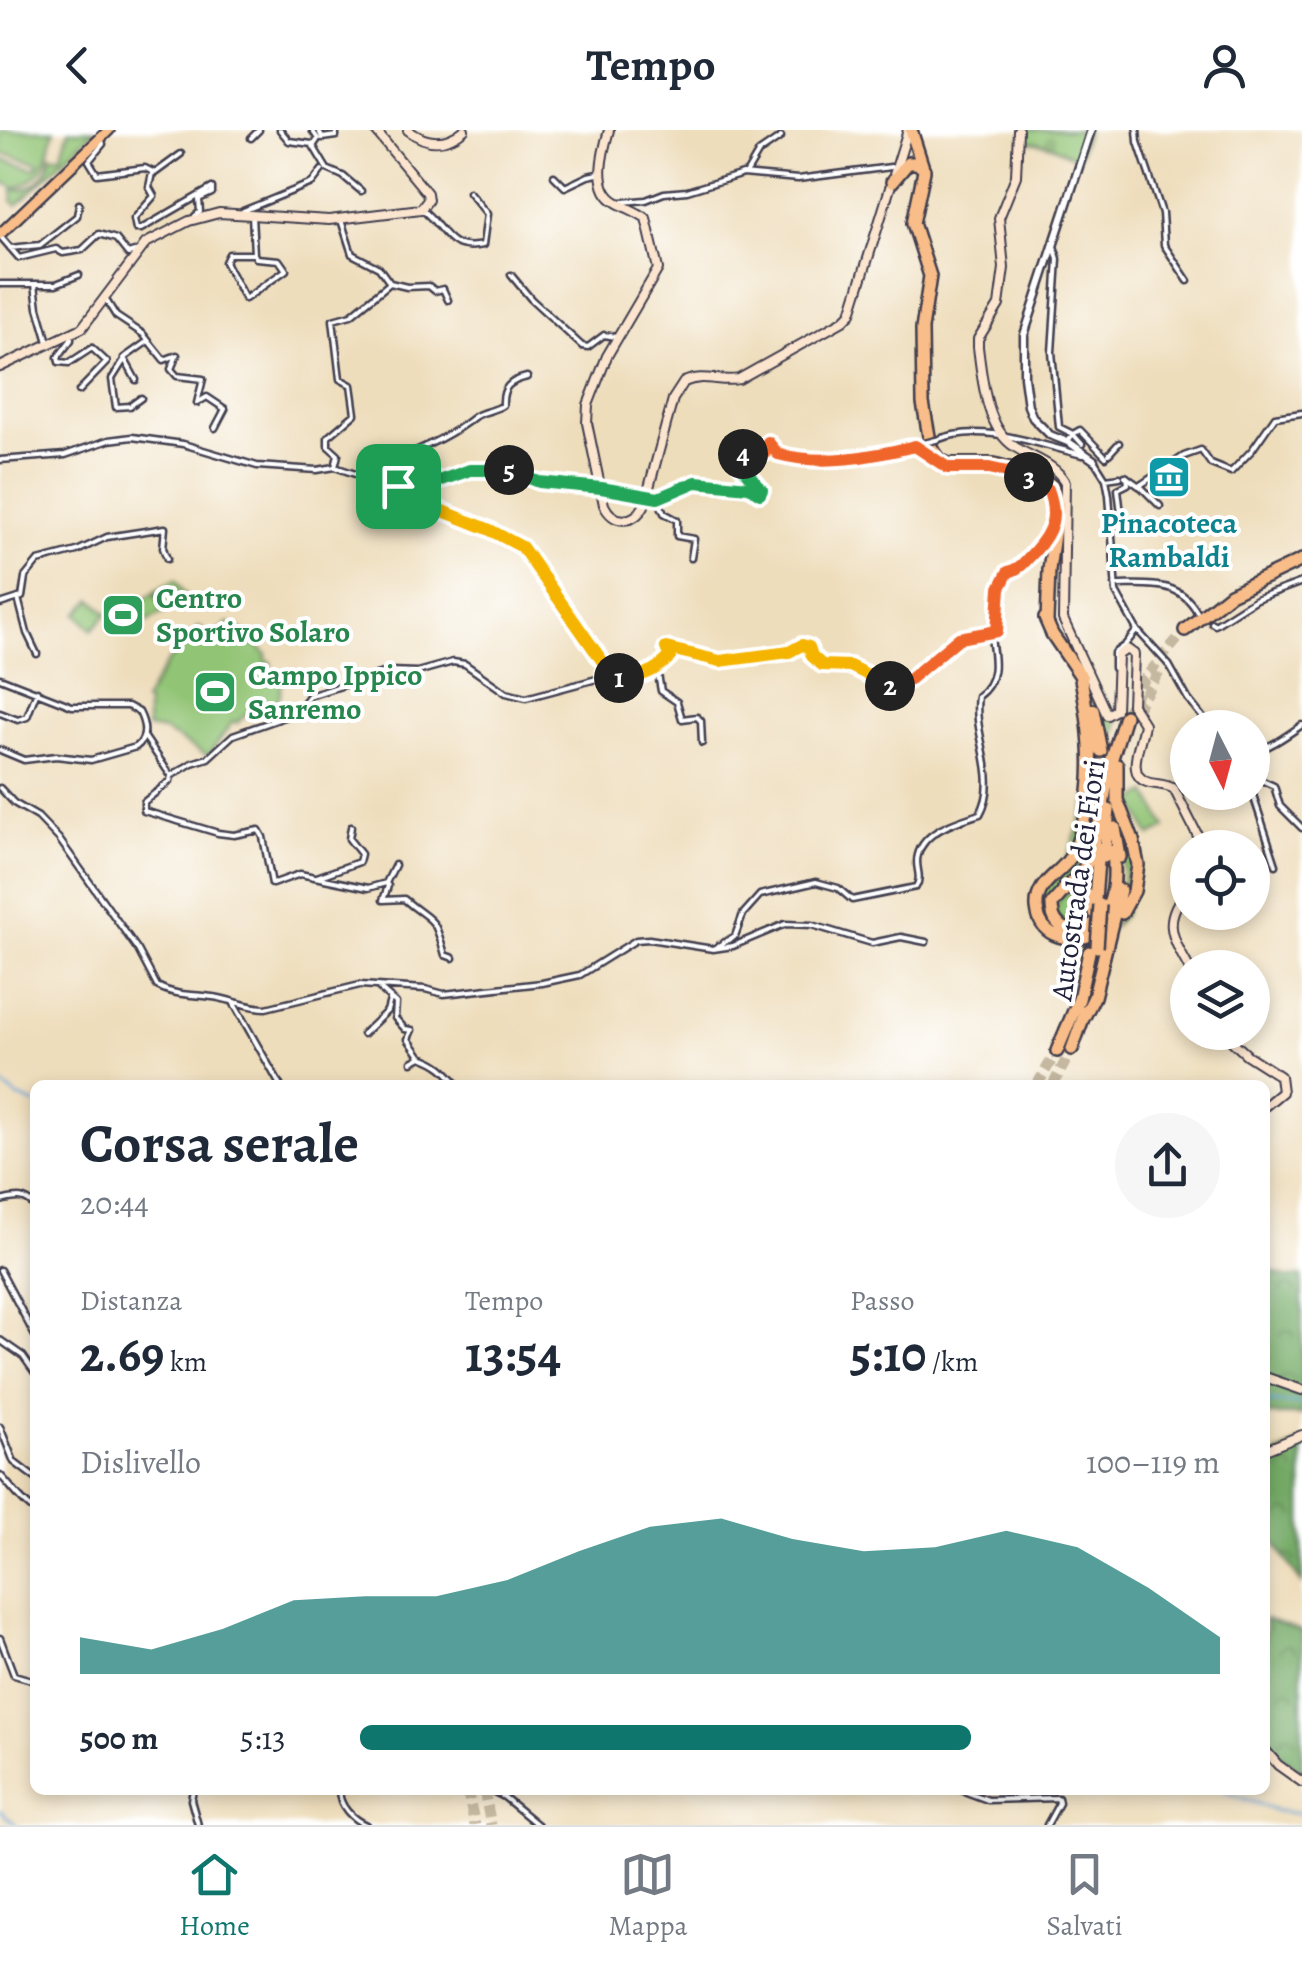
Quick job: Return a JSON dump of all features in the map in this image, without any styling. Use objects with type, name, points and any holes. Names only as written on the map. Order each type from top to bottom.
[{"type":"highway","points":[[910,130],[919,162],[913,223],[930,276],[922,329],[922,403],[931,447],[940,460],[949,464],[994,464],[1044,478],[1052,486],[1058,501],[1054,534],[1042,570],[1042,610],[1052,634],[1080,674],[1091,702],[1101,751]]},
{"type":"highway","points":[[901,154],[919,162]]},
{"type":"highway","points":[[892,182],[902,167],[919,162]]},
{"type":"highway","points":[[1188,632],[1236,599],[1302,563]]},
{"type":"highway","points":[[1080,674],[1088,724],[1089,799],[1075,849],[1066,865],[1042,886],[1037,908],[1047,929],[1064,938],[1092,936],[1098,933],[1098,927]]},
{"type":"highway","points":[[1091,702],[1097,781]]},
{"type":"highway","name":"Autostrada dei Fiori","points":[[1057,1051],[1075,1012],[1093,949],[1098,927],[1097,909],[1102,814],[1108,768],[1129,717],[1108,814],[1097,909],[1093,949],[1085,1016],[1072,1049]]},
{"type":"highway","points":[[1117,765],[1118,804],[1133,840],[1138,865],[1134,892],[1122,913]]},
{"type":"highway","points":[[1102,814],[1086,866],[1052,904],[1058,926],[1072,931],[1094,923],[1103,914],[1110,900],[1114,851]]},
{"type":"highway","points":[[1085,1016],[1094,997],[1120,891],[1121,862],[1114,828]]},
{"type":"highway","points":[[1064,888],[1085,892],[1097,909]]},
{"type":"main road","points":[[0,366],[88,322],[138,251],[154,237],[189,221],[213,214],[302,221],[341,219],[421,209],[428,193],[375,130]]},
{"type":"main road","points":[[408,130],[418,138],[437,142],[452,139],[464,130]]},
{"type":"main road","points":[[608,130],[602,173],[607,195],[646,218],[658,269],[604,362],[586,414],[607,511],[617,520],[636,517],[646,496],[672,399],[684,382],[700,377],[740,379],[851,314],[910,130]]},
{"type":"main road","points":[[1018,130],[1016,176],[999,218],[1004,268],[998,304],[978,339],[991,410],[1002,436],[1062,476],[1066,487],[1062,591],[1065,629],[1104,712],[1110,716],[1116,710],[1119,652],[1127,649],[1135,656],[1132,704],[1144,724],[1136,757],[1139,776],[1149,783],[1170,786],[1195,830]]},
{"type":"main road","points":[[0,235],[105,134]]},
{"type":"main road","points":[[1242,1050],[1280,1076],[1282,1092],[1270,1102]]},
{"type":"main road","points":[[1270,1380],[1302,1390]]},
{"type":"main road","points":[[1270,1448],[1302,1435]]},
{"type":"main road","points":[[1270,1756],[1302,1782]]},
{"type":"street","points":[[252,138],[259,130]]},
{"type":"street","points":[[280,130],[289,141],[314,145]]},
{"type":"street","points":[[314,145],[318,139],[316,130]]},
{"type":"street","points":[[316,130],[327,140],[336,136],[336,130]]},
{"type":"street","points":[[1084,449],[1050,435],[1033,418],[1023,359],[1024,335],[1091,130]]},
{"type":"street","points":[[1137,130],[1162,212],[1164,245],[1188,282]]},
{"type":"street","points":[[105,134],[103,144],[89,162],[97,174],[142,168],[152,173]]},
{"type":"street","points":[[746,174],[759,152],[781,136]]},
{"type":"street","points":[[314,145],[326,169],[361,191]]},
{"type":"street","points":[[180,154],[152,173],[149,187],[154,196],[134,219],[136,229],[142,229],[212,188],[212,193],[198,200],[200,212],[189,221]]},
{"type":"street","points":[[618,203],[687,191],[746,174],[798,179],[891,167]]},
{"type":"street","points":[[240,214],[312,183],[322,170]]},
{"type":"street","points":[[554,176],[566,187],[602,173]]},
{"type":"street","points":[[421,209],[451,241],[466,247],[483,245],[487,214],[470,192]]},
{"type":"street","points":[[9,248],[44,243],[77,216],[79,204]]},
{"type":"street","points":[[252,216],[256,258],[282,262],[286,270],[245,299],[225,258],[229,254],[254,254]]},
{"type":"street","points":[[341,219],[352,254],[380,268],[390,283],[443,289],[448,300]]},
{"type":"street","points":[[0,235],[19,258],[56,249],[63,253],[82,250],[101,234],[122,244],[127,253],[138,251]]},
{"type":"street","points":[[1054,246],[1058,259],[1052,352],[1058,424],[1073,434],[1106,478],[1116,592],[1137,630],[1169,665],[1197,710]]},
{"type":"street","points":[[0,284],[56,284],[79,275]]},
{"type":"street","points":[[511,275],[531,300],[584,348],[604,336],[617,337]]},
{"type":"street","points":[[335,467],[338,456],[328,446],[328,438],[354,414],[351,384],[340,379],[332,320],[351,315],[390,283]]},
{"type":"street","points":[[35,284],[49,344]]},
{"type":"street","points":[[106,300],[116,316],[148,341],[164,360],[178,355],[171,369],[176,376],[203,378],[197,403],[207,397],[225,408],[214,428]]},
{"type":"street","points":[[71,333],[58,362],[69,363],[92,348],[107,362],[79,391]]},
{"type":"street","points":[[142,398],[130,406],[116,406],[112,380],[124,360],[148,341]]},
{"type":"street","points":[[124,360],[136,380]]},
{"type":"street","points":[[527,377],[510,382],[502,393],[500,409],[476,416],[460,430],[389,463],[400,494],[522,547],[605,665],[604,677]]},
{"type":"street","points":[[1140,486],[1184,456],[1200,450],[1211,464],[1230,472],[1252,450],[1274,417],[1302,413]]},
{"type":"street","points":[[1067,442],[1080,430],[1107,456]]},
{"type":"street","points":[[0,460],[65,455],[109,440],[132,437],[182,444],[257,466],[317,470],[335,467],[398,485],[410,480],[436,482],[486,468],[510,470],[548,484],[658,498],[696,482],[749,487],[760,494],[762,490],[737,458],[765,453],[766,442],[773,444],[778,454],[808,460],[859,458],[966,434],[1084,449]]},
{"type":"street","points":[[1094,463],[1119,443]]},
{"type":"street","points":[[386,883],[368,888],[300,874],[270,883],[259,830],[218,833],[144,811],[144,802],[171,776],[208,758],[233,735],[296,713],[309,696],[389,671],[417,672],[453,662],[465,664],[506,693],[526,698],[604,677],[639,678],[668,660],[666,648],[720,661],[789,652],[806,645],[822,665],[850,666],[867,672],[881,684],[904,684],[959,638],[997,631],[1000,588],[1005,576],[1018,570],[1054,534],[1052,500],[1041,482],[989,468],[948,468],[915,446]]},
{"type":"street","points":[[1111,529],[1122,522],[1118,489],[1127,485],[1124,477]]},
{"type":"street","points":[[1106,478],[1124,477],[1140,486],[1160,506]]},
{"type":"street","points":[[658,498],[664,513],[677,520],[678,536],[693,538],[691,558]]},
{"type":"street","points":[[0,604],[24,593],[27,574],[38,560],[77,551],[108,538],[165,528],[163,548],[167,559]]},
{"type":"street","points":[[1212,623],[1256,599],[1302,582]]},
{"type":"street","points":[[1115,585],[1148,583],[1176,590],[1197,612]]},
{"type":"street","points":[[18,598],[36,654]]},
{"type":"street","points":[[1116,671],[1114,653],[1137,630]]},
{"type":"street","points":[[714,949],[735,936],[743,914],[760,895],[816,882],[838,888],[852,900],[916,887],[920,880],[917,856],[924,841],[952,823],[980,814],[988,784],[977,704],[978,696],[988,690],[992,680],[990,632]]},
{"type":"street","points":[[653,669],[661,691],[677,702],[679,716],[701,721],[702,743]]},
{"type":"street","points":[[0,678],[72,706],[133,708],[143,720],[144,736],[171,776]]},
{"type":"street","points":[[0,713],[10,719],[27,717],[38,691]]},
{"type":"street","points":[[1270,746],[1302,725]]},
{"type":"street","points":[[0,750],[24,760],[56,756],[96,760],[136,747],[144,736]]},
{"type":"street","points":[[1270,784],[1280,806],[1302,828]]},
{"type":"street","points":[[0,788],[14,804],[47,824],[138,950],[156,986],[178,994],[266,1008],[360,986],[425,989],[444,994],[542,983],[580,976],[642,939],[714,949],[733,946],[777,926],[794,923],[872,943],[901,937],[926,942]]},
{"type":"street","points":[[1258,810],[1276,864]]},
{"type":"street","points":[[314,878],[359,862],[361,854],[349,839],[351,826]]},
{"type":"street","points":[[395,865],[383,900],[404,899],[416,911],[428,914],[436,924],[445,955],[454,958]]},
{"type":"street","points":[[378,987],[396,1003],[395,1018],[412,1030],[408,1039],[421,1057],[444,1067],[454,1080]]},
{"type":"street","points":[[363,1034],[386,1011],[390,1000]]},
{"type":"street","points":[[234,1002],[277,1080]]},
{"type":"street","points":[[412,1062],[421,1057]]},
{"type":"street","points":[[0,1201],[13,1197],[30,1202]]},
{"type":"street","points":[[0,1270],[30,1327]]},
{"type":"street","points":[[0,1340],[30,1366]]},
{"type":"street","points":[[0,1428],[14,1462],[30,1474]]},
{"type":"street","points":[[0,1475],[30,1508]]},
{"type":"street","points":[[0,1638],[14,1676],[30,1679]]},
{"type":"street","points":[[192,1795],[198,1825]]},
{"type":"street","points":[[339,1795],[340,1803],[354,1819],[366,1825]]},
{"type":"street","points":[[502,1795],[538,1825]]},
{"type":"street","points":[[974,1795],[988,1800],[1058,1798],[1048,1825]]},
{"type":"green space","points":[[0,130],[54,130],[39,173],[15,188],[0,181],[0,159],[36,169],[39,163],[0,153]]},
{"type":"green space","points":[[69,130],[95,130],[17,205],[12,201],[13,190],[28,188],[39,181],[51,155],[61,157]]},
{"type":"green space","points":[[1026,130],[1087,130],[1078,159],[1052,146],[1024,141]]},
{"type":"green space","points":[[175,580],[188,599],[166,611],[156,590]]},
{"type":"green space","points":[[154,593],[164,612],[146,622],[135,604]]},
{"type":"green space","points":[[92,599],[107,614],[92,630],[77,614]]},
{"type":"green space","name":"Campo Ippico Sanremo","points":[[228,623],[239,628],[266,654],[266,661],[271,662],[270,674],[282,675],[281,687],[267,715],[255,705],[237,723],[233,721],[208,756],[164,731],[147,728],[144,701],[166,664],[199,627],[213,639]]},
{"type":"green space","points":[[1092,686],[1107,718],[1117,714],[1118,719],[1088,856],[1049,911],[1063,937],[1041,918],[1042,891],[1064,870],[1094,781],[1100,780],[1101,724]]},
{"type":"green space","points":[[1148,793],[1166,828],[1150,836],[1133,801]]},
{"type":"green space","points":[[1114,799],[1136,861],[1124,915],[1114,926],[1124,878],[1118,851],[1107,935],[1101,935],[1106,932],[1102,929],[1111,876],[1104,906]]},
{"type":"green space","points":[[1077,891],[1089,907],[1088,924],[1062,924],[1055,911],[1062,895]]},
{"type":"green space","points":[[1270,1271],[1288,1278],[1302,1276],[1302,1415],[1270,1415]]},
{"type":"green space","points":[[1302,1441],[1302,1584],[1270,1536],[1270,1457]]},
{"type":"green space","points":[[1270,1621],[1302,1631],[1302,1772],[1270,1743]]},
{"type":"waterway","points":[[0,1083],[30,1102]]},
{"type":"waterway","points":[[1270,1402],[1302,1404]]},
{"type":"waterway","points":[[1234,1795],[1277,1811],[1302,1814]]},
{"type":"waterway","points":[[0,1810],[16,1825]]},
{"type":"tunnel","points":[[1125,716],[1145,678],[1185,630]]},
{"type":"tunnel","points":[[1136,710],[1160,670]]},
{"type":"tunnel","points":[[1101,751],[1105,785]]},
{"type":"tunnel","points":[[1056,1080],[1072,1049]]},
{"type":"tunnel","points":[[1040,1080],[1057,1051]]},
{"type":"tunnel","points":[[468,1795],[475,1825]]},
{"type":"tunnel","points":[[485,1795],[491,1825]]},
{"type":"place","name":"Pinacoteca Rambaldi","points":[[1169,477]]},
{"type":"place","name":"Centro Sportivo Solaro","points":[[123,615]]},
{"type":"place","name":"Campo Ippico Sanremo","points":[[215,692]]},
{"type":"route","points":[[766,442],[773,444],[778,454],[808,460],[859,458],[915,446],[948,468],[989,468],[1041,482],[1048,489],[1054,516],[1052,530],[1042,544],[1018,570],[1008,572],[1002,582],[997,631],[959,638],[904,684],[881,684],[867,672],[850,666],[822,665],[806,645],[789,652],[720,661],[666,648],[668,660],[639,678],[622,678],[604,677],[605,665],[522,547],[400,494],[398,486],[406,480],[436,482],[486,468],[510,470],[539,482],[658,498],[696,482],[749,487],[760,494],[762,490],[737,458],[740,454],[765,453],[766,442]]}]
